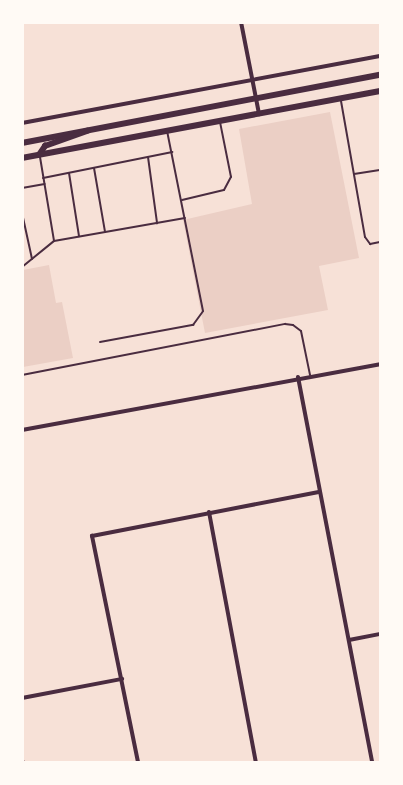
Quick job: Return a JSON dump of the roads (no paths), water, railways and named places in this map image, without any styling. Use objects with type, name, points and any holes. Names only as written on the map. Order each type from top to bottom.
[{"type":"main road","points":[[22,143],[380,75]]},
{"type":"main road","points":[[22,158],[380,91]]},
{"type":"main road","points":[[39,155],[45,146],[79,137],[89,130]]},
{"type":"street","points":[[241,22],[259,114]]},
{"type":"street","points":[[22,123],[380,56]]},
{"type":"street","points":[[22,430],[298,377],[380,364]]},
{"type":"street","points":[[298,377],[372,762]]},
{"type":"street","points":[[138,762],[92,536],[319,492]]},
{"type":"street","points":[[209,512],[256,762]]},
{"type":"street","points":[[349,640],[380,634]]},
{"type":"street","points":[[22,698],[122,679]]},
{"type":"lane","points":[[340,99],[365,237],[370,244],[380,242]]},
{"type":"lane","points":[[182,200],[224,190],[232,177],[220,121]]},
{"type":"lane","points":[[100,342],[193,325],[200,318],[203,311],[186,218],[167,131]]},
{"type":"lane","points":[[43,178],[172,152]]},
{"type":"lane","points":[[39,155],[54,241]]},
{"type":"lane","points":[[148,157],[158,223]]},
{"type":"lane","points":[[94,168],[105,232]]},
{"type":"lane","points":[[354,174],[380,170]]},
{"type":"lane","points":[[69,172],[79,236]]},
{"type":"lane","points":[[22,188],[45,184]]},
{"type":"lane","points":[[22,214],[32,259]]},
{"type":"lane","points":[[22,267],[54,241],[186,218]]},
{"type":"lane","points":[[22,375],[285,324],[293,325],[300,331],[310,375]]}]
